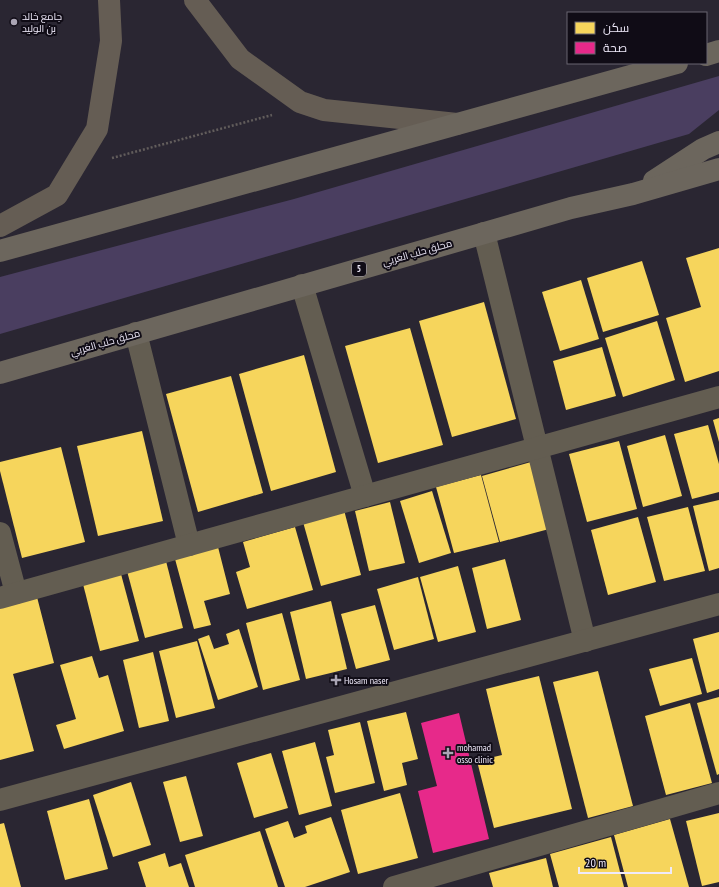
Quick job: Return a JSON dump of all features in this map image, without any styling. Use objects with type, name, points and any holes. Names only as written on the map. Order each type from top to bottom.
[{"type":"highway","points":[[707,55],[719,51]]},
{"type":"highway","points":[[0,251],[673,64]]},
{"type":"highway","points":[[633,194],[703,149],[719,142]]},
{"type":"highway","name":"محلق حلب الغربي","points":[[0,373],[571,208],[633,194],[719,169]]},
{"type":"main road","points":[[0,226],[57,195],[97,129],[111,41],[109,0]]},
{"type":"main road","points":[[195,0],[240,59],[300,102],[324,110],[458,125]]},
{"type":"street","points":[[484,233],[585,641]]},
{"type":"street","points":[[302,285],[366,496]]},
{"type":"street","points":[[136,334],[189,545]]},
{"type":"street","points":[[0,533],[8,596],[719,397]]},
{"type":"street","points":[[0,800],[719,604]]},
{"type":"street","points":[[394,887],[719,793]]},
{"type":"path","points":[[74,168],[308,105]]},
{"type":"shaded area","points":[[719,76],[719,110],[689,134],[0,334],[0,277],[294,199]]},
{"type":"building: سكن","points":[[719,248],[719,371],[685,382],[666,318],[701,307],[686,258]]},
{"type":"building: سكن","points":[[642,261],[659,315],[603,332],[587,278]]},
{"type":"building: سكن","points":[[581,280],[599,339],[560,351],[542,292]]},
{"type":"building: سكن","points":[[484,302],[516,419],[452,437],[419,321]]},
{"type":"building: سكن","points":[[657,321],[675,380],[623,397],[605,338]]},
{"type":"building: سكن","points":[[410,328],[443,445],[378,463],[345,346]]},
{"type":"building: سكن","points":[[602,347],[616,396],[566,410],[553,361]]},
{"type":"building: سكن","points":[[304,355],[336,472],[271,491],[239,374]]},
{"type":"building: سكن","points":[[231,376],[263,493],[198,512],[166,394]]},
{"type":"building: سكن","points":[[719,418],[719,442],[713,420]]},
{"type":"building: سكن","points":[[708,425],[719,464],[719,492],[692,499],[674,434]]},
{"type":"building: سكن","points":[[142,431],[163,521],[98,536],[77,446]]},
{"type":"building: سكن","points":[[665,435],[682,496],[643,507],[627,446]]},
{"type":"building: سكن","points":[[619,441],[637,509],[587,522],[569,454]]},
{"type":"building: سكن","points":[[61,447],[85,542],[22,558],[0,471],[0,462]]},
{"type":"building: سكن","points":[[531,462],[549,529],[500,542],[482,476]]},
{"type":"building: سكن","points":[[481,475],[499,542],[454,553],[436,487]]},
{"type":"building: سكن","points":[[432,491],[451,553],[419,563],[400,501]]},
{"type":"building: سكن","points":[[719,500],[719,568],[709,571],[693,506]]},
{"type":"building: سكن","points":[[390,502],[405,563],[369,571],[355,511]]},
{"type":"building: سكن","points":[[688,507],[705,571],[664,581],[647,517]]},
{"type":"building: سكن","points":[[344,510],[361,575],[321,586],[303,522]]},
{"type":"building: سكن","points":[[638,517],[656,582],[608,595],[591,530]]},
{"type":"building: سكن","points":[[295,527],[313,590],[247,609],[236,572],[250,567],[243,542]]},
{"type":"building: سكن","points":[[218,547],[230,594],[204,601],[211,625],[194,629],[175,559]]},
{"type":"building: سكن","points":[[505,559],[521,620],[487,629],[472,568]]},
{"type":"building: سكن","points":[[166,561],[183,628],[145,638],[127,571]]},
{"type":"building: سكن","points":[[458,566],[476,632],[438,642],[420,577]]},
{"type":"building: سكن","points":[[121,574],[139,641],[100,651],[83,584]]},
{"type":"building: سكن","points":[[418,577],[434,639],[394,650],[377,589]]},
{"type":"building: سكن","points":[[37,597],[54,663],[13,674],[34,751],[0,760],[0,607]]},
{"type":"building: سكن","points":[[331,601],[347,669],[306,679],[290,612]]},
{"type":"building: سكن","points":[[375,605],[390,660],[356,669],[341,614]]},
{"type":"building: سكن","points":[[282,613],[300,680],[263,690],[246,623]]},
{"type":"building: سكن","points":[[239,629],[258,687],[218,700],[198,639],[209,635],[214,649],[229,644],[226,634]]},
{"type":"building: سكن","points":[[719,632],[719,689],[707,693],[693,639]]},
{"type":"building: سكن","points":[[197,641],[215,708],[176,718],[159,651]]},
{"type":"building: سكن","points":[[153,652],[169,721],[139,728],[123,660]]},
{"type":"building: سكن","points":[[92,656],[99,678],[108,675],[124,731],[64,749],[56,725],[76,719],[60,665]]},
{"type":"building: سكن","points":[[692,658],[702,694],[660,706],[649,669]]},
{"type":"building: سكن","points":[[598,671],[633,806],[588,818],[553,682]]},
{"type":"building: سكن","points":[[539,676],[572,809],[494,828],[477,761],[502,755],[486,689]]},
{"type":"building: سكن","points":[[719,697],[719,774],[717,775],[697,703]]},
{"type":"building: سكن","points":[[690,703],[712,783],[666,795],[645,716]]},
{"type":"building: سكن","points":[[406,712],[418,759],[402,763],[407,785],[384,791],[367,721]]},
{"type":"building: سكن","points":[[360,722],[375,783],[335,793],[326,757],[334,755],[328,730]]},
{"type":"building: سكن","points":[[315,742],[332,806],[299,815],[282,751]]},
{"type":"building: سكن","points":[[271,753],[288,808],[254,818],[237,763]]},
{"type":"building: سكن","points":[[186,776],[203,836],[180,842],[163,782]]},
{"type":"building: سكن","points":[[131,782],[151,845],[113,857],[93,795]]},
{"type":"building: سكن","points":[[400,793],[418,858],[358,874],[341,810]]},
{"type":"building: سكن","points":[[89,799],[108,869],[65,880],[47,811]]},
{"type":"building: سكن","points":[[719,813],[719,882],[702,886],[686,821]]},
{"type":"building: سكن","points":[[331,817],[350,872],[305,887],[285,887],[265,829],[288,821],[294,838],[307,833],[305,826]]},
{"type":"building: سكن","points":[[670,819],[689,887],[628,887],[614,835]]},
{"type":"building: سكن","points":[[4,823],[21,887],[0,887],[0,824]]},
{"type":"building: سكن","points":[[260,831],[278,887],[195,887],[185,855]]},
{"type":"building: سكن","points":[[611,837],[624,887],[559,887],[550,854]]},
{"type":"building: سكن","points":[[165,853],[169,867],[181,863],[189,887],[146,887],[138,862]]},
{"type":"building: سكن","points":[[546,858],[553,887],[493,887],[489,873]]},
{"type":"building: صحة","points":[[459,713],[489,839],[433,853],[418,791],[437,786],[421,723]]},
{"type":"place","name":"جامع خالد بن الوليد","points":[[14,22]]},
{"type":"place","name":"Hosam naser","points":[[336,680]]},
{"type":"place","name":"mohamad osso clinic","points":[[448,753]]}]
